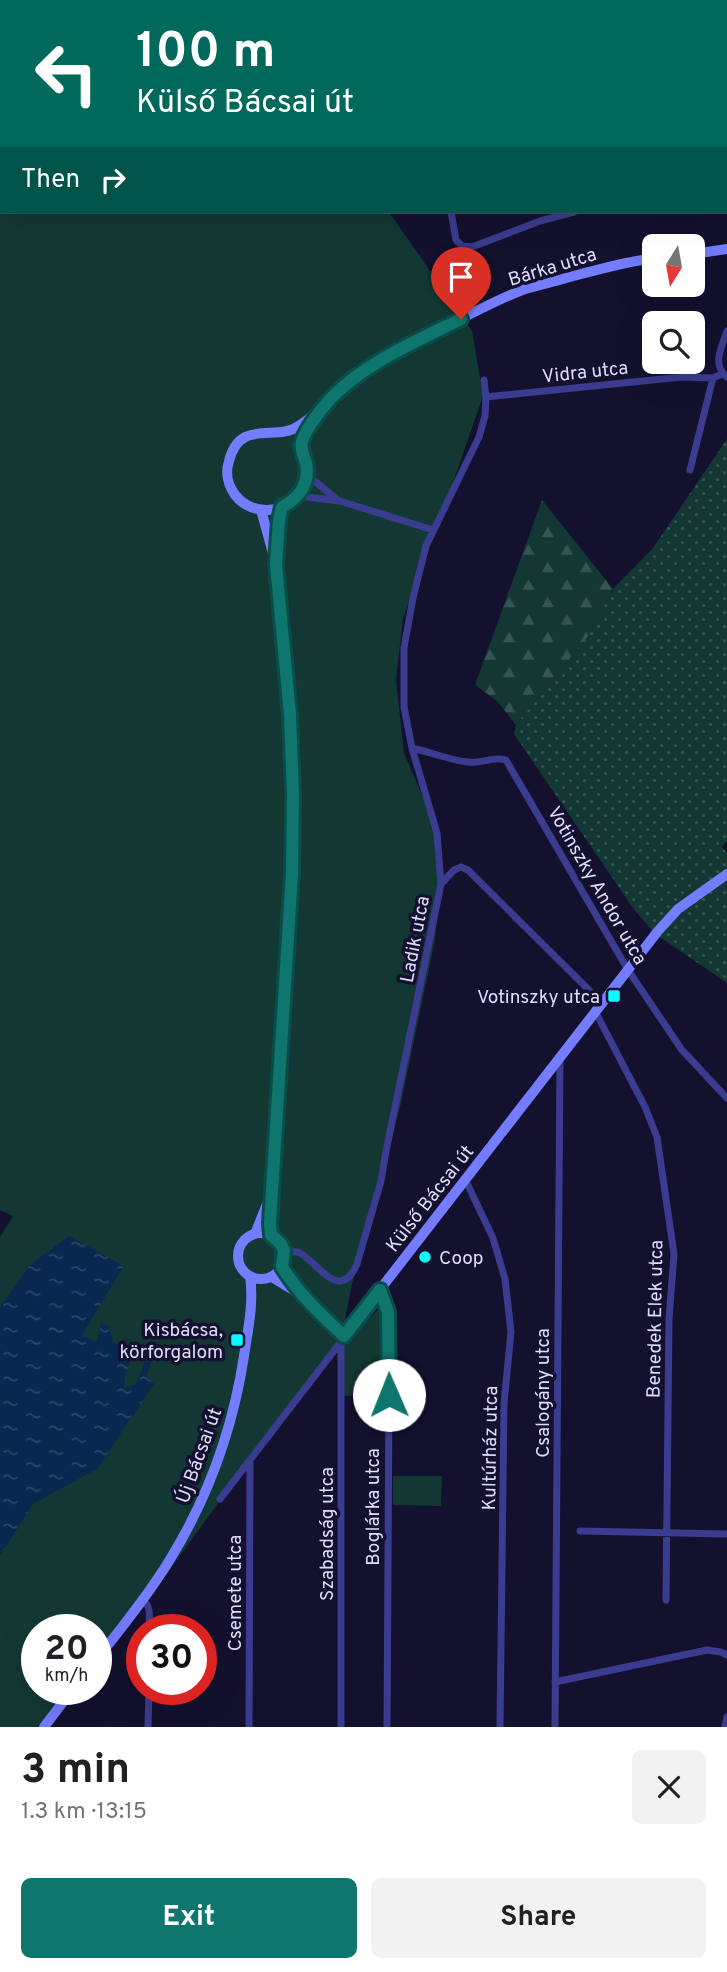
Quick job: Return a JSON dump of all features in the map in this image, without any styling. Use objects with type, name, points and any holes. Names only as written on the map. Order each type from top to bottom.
[{"type":"street","points":[[451,214],[456,240],[462,246],[472,247],[540,221],[566,214]]},
{"type":"street","points":[[705,253],[727,250]]},
{"type":"street","name":"Bárka utca","points":[[322,408],[361,374],[402,349],[525,290],[624,262],[642,260]]},
{"type":"street","points":[[725,375],[718,367],[718,361],[727,331]]},
{"type":"street","name":"Vidra utca","points":[[486,397],[725,375]]},
{"type":"street","points":[[690,470],[713,378]]},
{"type":"street","name":"Ladik utca","points":[[284,1251],[303,1255],[334,1280],[347,1278],[355,1270],[381,1181],[441,884],[437,832],[412,748],[404,707],[404,648],[426,546],[479,437],[485,416],[484,380]]},
{"type":"street","points":[[322,408],[302,441],[306,474],[304,486],[298,496],[272,510],[261,510],[244,503],[229,483],[228,464],[235,447],[244,439],[261,432],[283,432],[296,428],[322,408]]},
{"type":"street","points":[[274,432],[289,438],[303,453]]},
{"type":"street","points":[[306,474],[340,501]]},
{"type":"street","points":[[298,496],[340,501],[433,530]]},
{"type":"street","name":"Új Bácsai út","points":[[271,1235],[270,1197],[292,873],[290,715],[276,564],[282,507]]},
{"type":"street","name":"Új Bácsai út","points":[[261,510],[276,564]]},
{"type":"street","name":"Votinszky Andor utca","points":[[412,748],[466,762],[497,758],[506,760],[628,971],[682,1050],[727,1098]]},
{"type":"street","name":"Benedek Elek utca","points":[[441,884],[454,870],[461,867],[468,870],[599,1008],[657,1137],[674,1254],[669,1319],[666,1600]]},
{"type":"street","name":"Külső Bácsai út","points":[[220,1499],[640,953],[678,909],[727,874]]},
{"type":"street","name":"Csalogány utca","points":[[555,1727],[559,1060]]},
{"type":"street","name":"Kultúrház utca","points":[[465,1179],[496,1248],[505,1279],[511,1332],[504,1403],[500,1727]]},
{"type":"street","name":"Új Bácsai út","points":[[112,1639],[169,1562],[192,1521],[230,1427],[242,1373],[251,1310],[250,1276],[239,1265],[239,1250],[248,1237],[255,1234],[270,1197]]},
{"type":"street","points":[[255,1234],[271,1235],[281,1244],[284,1251],[282,1267],[301,1295],[343,1339]]},
{"type":"street","name":"Új Bácsai út","points":[[251,1310],[268,1278],[282,1267]]},
{"type":"street","points":[[250,1276],[268,1278],[301,1295]]},
{"type":"street","name":"Boglárka utca","points":[[380,1290],[388,1312],[387,1727]]},
{"type":"street","name":"Szabadság utca","points":[[341,1727],[343,1339]]},
{"type":"street","name":"Csemete utca","points":[[249,1727],[250,1460]]},
{"type":"street","points":[[580,1531],[727,1534]]},
{"type":"street","points":[[142,1599],[147,1602],[149,1614]]},
{"type":"street","points":[[555,1682],[707,1650],[727,1655]]},
{"type":"street","points":[[44,1727],[61,1705]]},
{"type":"street","points":[[148,1727],[149,1705]]},
{"type":"street","points":[[724,1727],[727,1717]]},
{"type":"green space","points":[[0,214],[390,214],[472,331],[483,396],[403,618],[396,680],[404,753],[432,818],[441,883],[435,940],[401,1103],[352,1284],[340,1346],[380,1308],[389,1395],[340,1396],[338,1350],[235,1480],[136,1614],[126,1614],[126,1626],[112,1644],[112,1614],[21,1614],[21,1705],[64,1705],[47,1727],[0,1727],[0,1237],[13,1216],[0,1210]]},
{"type":"green space","points":[[727,439],[727,841],[722,847],[727,853],[727,983],[654,933],[633,908],[514,734],[516,725],[589,635],[613,589],[653,548]]},
{"type":"green space","points":[[542,500],[613,589],[589,635],[516,725],[497,701],[475,685]]},
{"type":"green space","points":[[393,1476],[442,1476],[441,1506],[393,1505]]},
{"type":"water","points":[[69,1236],[124,1266],[82,1335],[97,1342],[101,1323],[108,1325],[114,1343],[135,1354],[126,1370],[124,1388],[136,1384],[145,1361],[151,1362],[147,1376],[154,1384],[97,1469],[33,1504],[0,1556],[0,1307],[30,1265]]},
{"type":"place","name":"Votinszky utca","points":[[614,996]]},
{"type":"place","name":"Coop","points":[[425,1257]]},
{"type":"place","name":"Kisbácsa, körforgalom","points":[[237,1340]]},
{"type":"route","points":[[389,1395],[388,1312],[380,1290],[344,1336],[301,1295],[282,1267],[284,1251],[281,1244],[271,1235],[270,1197],[292,873],[293,794],[290,715],[276,564],[282,507],[293,501],[304,486],[306,467],[301,445],[322,408],[361,374],[381,361],[461,319]]}]
